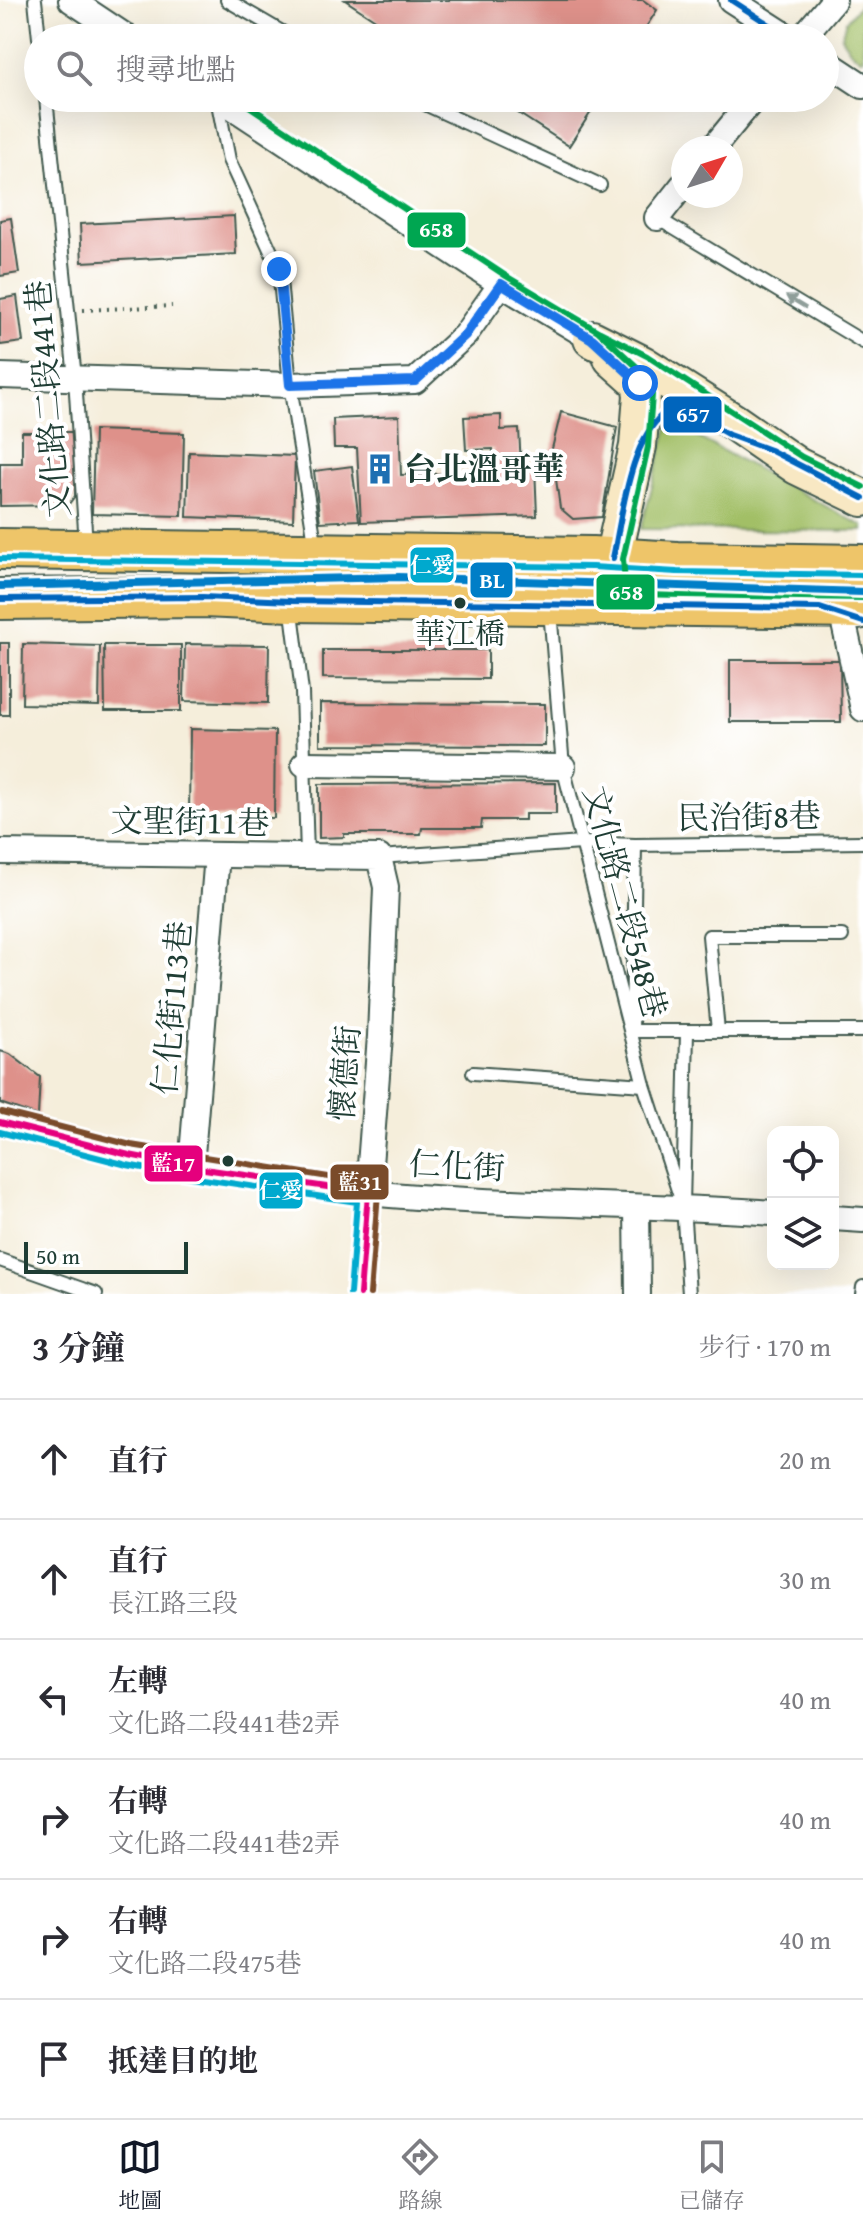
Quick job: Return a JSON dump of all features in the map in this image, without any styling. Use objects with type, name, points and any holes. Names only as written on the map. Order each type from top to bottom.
[{"type":"main road","points":[[0,549],[317,552],[863,565]]},
{"type":"main road","points":[[0,599],[203,597],[291,601],[617,604],[850,614]]},
{"type":"street","points":[[71,0],[107,24]]},
{"type":"street","points":[[731,0],[768,24]]},
{"type":"street","points":[[814,24],[834,0]]},
{"type":"street","points":[[839,70],[863,86]]},
{"type":"street","points":[[239,112],[501,284],[592,339],[642,364],[797,466],[863,498]]},
{"type":"street","points":[[723,136],[743,112]]},
{"type":"street","points":[[657,218],[671,200]]},
{"type":"street","points":[[0,376],[290,385],[415,381],[465,335],[501,284]]},
{"type":"street","points":[[592,339],[640,383],[642,395],[638,446],[613,558],[617,604]]},
{"type":"street","points":[[638,446],[660,412],[676,405],[729,435],[770,450]]},
{"type":"street","points":[[850,614],[863,709]]},
{"type":"street","points":[[304,764],[563,767]]},
{"type":"street","name":"文聖街11巷","points":[[0,852],[379,857]]},
{"type":"street","name":"仁化街113巷","points":[[191,1167],[217,855]]},
{"type":"street","name":"懷德街","points":[[360,1294],[380,1036],[386,887],[379,857]]},
{"type":"street","name":"仁化街","points":[[0,1122],[129,1155],[191,1167],[368,1193],[637,1207],[683,1206],[767,1213]]},
{"type":"street","points":[[637,1207],[638,1294]]},
{"type":"street","points":[[839,1218],[863,1220]]},
{"type":"lane","points":[[35,0],[38,24]]},
{"type":"lane","points":[[227,0],[268,24]]},
{"type":"lane","name":"文化路二段441巷","points":[[47,112],[75,378],[86,552]]},
{"type":"lane","points":[[220,112],[229,160],[279,269],[290,385],[317,552]]},
{"type":"lane","points":[[442,112],[600,185]]},
{"type":"lane","points":[[657,218],[863,342]]},
{"type":"lane","points":[[291,601],[302,692],[307,855]]},
{"type":"lane","name":"文化路二段548巷","points":[[549,604],[563,767],[644,1085],[683,1206]]},
{"type":"lane","name":"民治街8巷","points":[[379,857],[582,843],[863,842]]},
{"type":"lane","points":[[635,845],[632,1031],[863,1031]]},
{"type":"lane","points":[[718,1031],[709,936],[842,936]]},
{"type":"lane","points":[[687,1032],[683,1206],[689,1294]]},
{"type":"lane","points":[[473,1073],[644,1085]]},
{"type":"lane","points":[[0,1260],[96,1294]]},
{"type":"lane","points":[[862,1294],[863,1287]]},
{"type":"path","points":[[67,310],[172,306]]},
{"type":"green space","points":[[863,1],[863,59],[851,52],[841,37],[846,21]]},
{"type":"green space","points":[[669,422],[863,526],[863,531],[641,529]]},
{"type":"building","points":[[345,0],[643,0],[657,10],[648,24],[382,24]]},
{"type":"building","points":[[517,112],[591,112],[569,146]]},
{"type":"building","points":[[234,216],[236,254],[82,262],[80,224]]},
{"type":"building","points":[[11,218],[19,273],[0,276],[0,220]]},
{"type":"building","points":[[17,296],[23,342],[0,345],[0,299]]},
{"type":"building","points":[[561,412],[617,427],[602,517],[573,519],[560,508],[550,457]]},
{"type":"building","name":"台北溫哥華","points":[[501,415],[501,430],[519,429],[521,466],[535,466],[537,516],[361,522],[357,448],[334,448],[333,419],[399,416],[401,475],[494,472],[493,449],[466,450],[464,417]]},
{"type":"building","points":[[94,430],[184,433],[182,516],[92,514]]},
{"type":"building","points":[[22,432],[75,432],[75,496],[68,505],[0,506],[0,463],[22,463]]},
{"type":"building","points":[[189,452],[295,456],[293,521],[187,517]]},
{"type":"building","points":[[352,466],[359,520],[320,522],[314,471]]},
{"type":"building","points":[[0,643],[9,643],[9,715],[0,715]]},
{"type":"building","points":[[23,644],[100,646],[99,706],[22,704]]},
{"type":"building","points":[[185,644],[269,645],[268,703],[184,701]]},
{"type":"building","points":[[104,645],[181,645],[181,711],[105,711]]},
{"type":"building","points":[[323,650],[488,650],[488,679],[323,678]]},
{"type":"building","points":[[730,660],[840,660],[841,722],[730,722]]},
{"type":"building","points":[[320,703],[545,704],[545,746],[320,745]]},
{"type":"building","points":[[190,729],[275,731],[274,818],[189,817]]},
{"type":"building","points":[[556,783],[556,814],[525,814],[525,820],[482,820],[481,828],[422,828],[421,834],[344,834],[344,837],[319,838],[319,784]]},
{"type":"building","points":[[0,1051],[10,1054],[40,1077],[38,1116],[0,1103]]},
{"type":"transit line","name":"657","points":[[731,0],[768,24]]},
{"type":"transit line","name":"658","points":[[258,112],[506,276],[598,331],[648,377],[652,395],[648,447],[623,559],[626,594],[863,598]]},
{"type":"transit line","name":"658","points":[[600,332],[647,356],[802,457],[863,487]]},
{"type":"transit line","name":"657","points":[[613,558],[625,495],[638,451],[660,416],[676,405],[729,435],[770,450],[863,498]]},
{"type":"transit line","name":"仁愛","points":[[0,559],[592,567],[677,572],[863,575]]},
{"type":"transit line","name":"BL","points":[[0,586],[399,577],[863,592]]},
{"type":"transit line","name":"657","points":[[0,599],[203,597],[291,601],[820,608],[863,622]]},
{"type":"transit line","name":"藍31","points":[[2,1112],[131,1145],[372,1184],[378,1193],[370,1294]]},
{"type":"transit line","name":"藍17","points":[[0,1122],[129,1155],[191,1167],[368,1193],[360,1294]]},
{"type":"transit line","name":"仁愛","points":[[0,1132],[127,1165],[357,1202],[350,1293]]},
{"type":"place","name":"台北溫哥華","points":[[380,469]]},
{"type":"place","name":"華江橋","points":[[460,603]]},
{"type":"route","points":[[279,269],[290,385],[415,381],[465,335],[501,284],[592,339],[640,383]]}]
